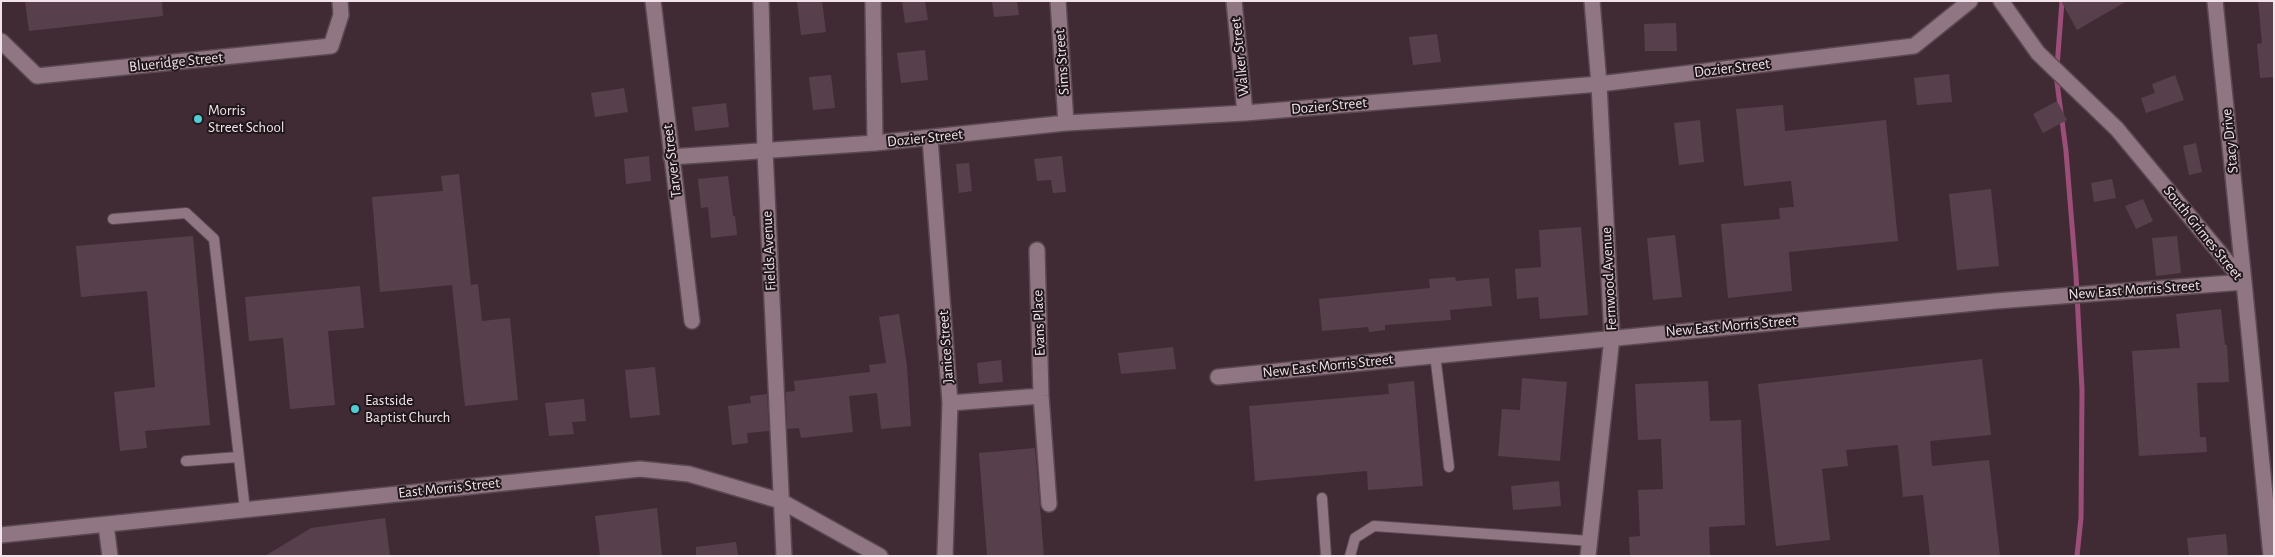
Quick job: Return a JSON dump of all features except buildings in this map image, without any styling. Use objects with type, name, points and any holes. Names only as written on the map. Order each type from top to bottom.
[{"type":"street","name":"Tarver Street","points":[[653,1],[692,321]]},
{"type":"street","name":"Fields Avenue","points":[[761,1],[764,151],[784,556]]},
{"type":"street","points":[[873,1],[875,143]]},
{"type":"street","name":"Sims Street","points":[[1058,1],[1066,123]]},
{"type":"street","name":"Walker Street","points":[[1234,1],[1245,112]]},
{"type":"street","name":"Fernwood Avenue","points":[[1589,548],[1612,337],[1599,84],[1592,1]]},
{"type":"street","name":"Dozier Street","points":[[671,157],[875,143],[1066,123],[1245,112],[1599,84],[1914,46],[1970,1]]},
{"type":"street","name":"South Grimes Street","points":[[2001,1],[2038,53],[2117,129],[2244,282],[2271,556]]},
{"type":"street","name":"Stacy Drive","points":[[2215,1],[2244,282]]},
{"type":"street","name":"Blueridge Street","points":[[1,41],[37,76],[331,46],[340,8]]},
{"type":"street","name":"Janice Street","points":[[930,138],[950,403],[945,556]]},
{"type":"street","name":"Evans Place","points":[[1036,250],[1041,396],[1049,504]]},
{"type":"street","name":"New East Morris Street","points":[[1218,377],[1612,337],[1996,301],[2244,282]]},
{"type":"street","points":[[950,403],[1041,396]]},
{"type":"street","name":"East Morris Street","points":[[1,535],[640,468],[689,474],[781,501],[880,556]]},
{"type":"street","points":[[106,525],[110,556]]},
{"type":"lane","points":[[113,219],[186,212],[214,238],[244,510]]},
{"type":"lane","points":[[1435,355],[1449,467]]},
{"type":"lane","points":[[186,461],[238,457]]},
{"type":"lane","points":[[1322,498],[1326,556]]},
{"type":"lane","points":[[1350,556],[1355,538],[1374,526],[1589,548]]},
{"type":"waterway","points":[[2057,67],[2062,1]]},
{"type":"waterway","points":[[2056,75],[2066,151],[2076,275],[2082,390],[2081,518],[2077,556]]},
{"type":"place","name":"Morris Street School","points":[[198,119]]},
{"type":"place","name":"Eastside Baptist Church","points":[[355,409]]}]
